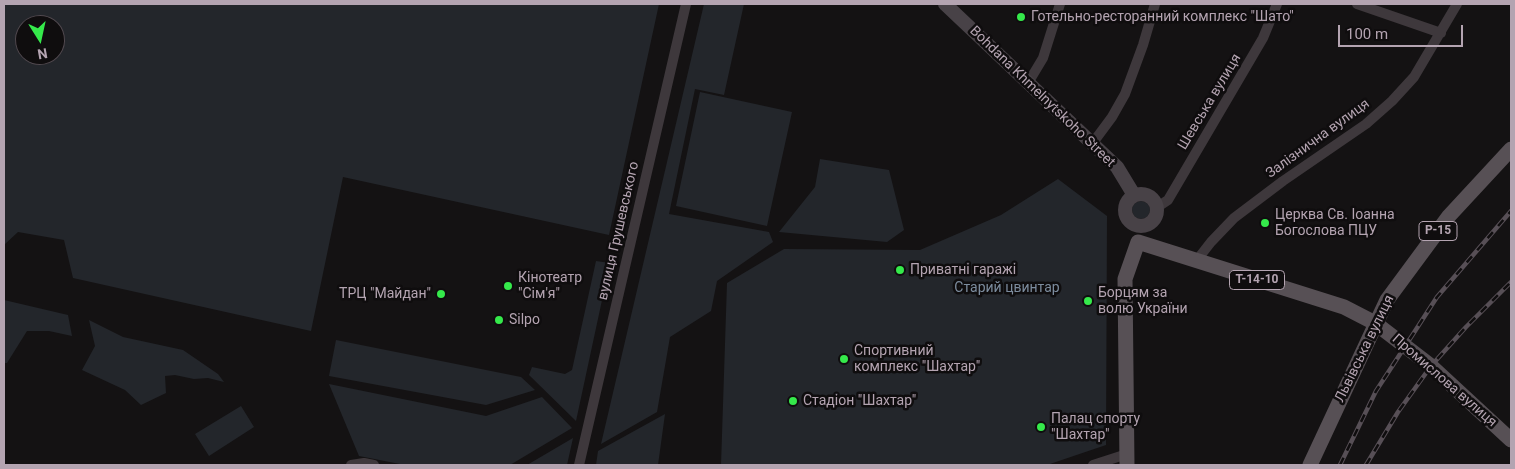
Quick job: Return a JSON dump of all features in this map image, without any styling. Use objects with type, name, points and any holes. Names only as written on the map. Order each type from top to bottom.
[{"type":"main road","name":"Bohdana Khmelnytskoho Street","points":[[945,4],[1117,167],[1134,196]]},
{"type":"main road","name":"Львівська вулиця","points":[[1310,465],[1387,300],[1449,216],[1511,149]]},
{"type":"main road","points":[[1134,196],[1149,196],[1156,208],[1151,221],[1138,225],[1129,220],[1125,212],[1127,202],[1134,196]]},
{"type":"main road","points":[[1127,459],[1125,279],[1138,242],[1138,225]]},
{"type":"main road","name":"Т-14-10","points":[[1138,242],[1344,307],[1375,323]]},
{"type":"main road","name":"Промислова вулиця","points":[[1375,323],[1431,366],[1511,440]]},
{"type":"street","name":"вулиця Грушевського","points":[[579,465],[686,4]]},
{"type":"street","points":[[1028,83],[1043,58],[1060,4]]},
{"type":"street","points":[[1092,144],[1112,117],[1125,94],[1143,45],[1155,4]]},
{"type":"street","name":"Шевська вулиця","points":[[1156,208],[1168,200],[1183,175],[1263,38],[1277,4]]},
{"type":"street","points":[[1357,4],[1440,33]]},
{"type":"street","name":"Залізнична вулиця","points":[[1197,260],[1234,218],[1283,181],[1366,124],[1392,101],[1414,76],[1458,4]]},
{"type":"street","points":[[1093,465],[1127,459]]},
{"type":"street","points":[[351,465],[364,463],[374,465]]},
{"type":"green space","points":[[4,4],[659,4],[609,235],[343,177],[311,331],[73,278],[64,240],[18,232],[4,245]]},
{"type":"green space","points":[[704,4],[744,4],[724,95],[695,89],[669,214],[769,232],[773,242],[717,281],[711,311],[670,337],[657,412],[601,444]]},
{"type":"green space","points":[[700,92],[792,112],[767,226],[676,206]]},
{"type":"green space","points":[[820,159],[889,170],[904,230],[887,242],[779,232],[815,187]]},
{"type":"green space","name":"Спортивний комплекс \"Шахтар\"","points":[[1058,179],[1107,216],[1106,445],[1047,465],[721,465],[727,283],[784,249],[920,250],[1001,215]]},
{"type":"green space","points":[[1141,201],[1147,204],[1150,210],[1147,216],[1141,219],[1135,216],[1132,210],[1135,204]]},
{"type":"green space","points":[[596,261],[610,263],[576,421],[529,375],[532,367],[565,374],[572,370]]},
{"type":"green space","points":[[4,300],[68,315],[72,336],[49,331],[27,331],[7,363],[4,363]]},
{"type":"green space","points":[[89,320],[123,337],[183,350],[218,374],[224,382],[208,378],[194,379],[175,375],[165,376],[166,393],[141,405],[125,390],[82,370],[95,346]]},
{"type":"green space","points":[[336,340],[521,377],[535,390],[486,405],[329,376]]},
{"type":"green space","points":[[329,384],[486,416],[542,397],[572,428],[510,465],[405,465],[359,456]]},
{"type":"green space","points":[[241,406],[254,427],[209,456],[195,434]]},
{"type":"green space","points":[[665,414],[658,465],[596,465],[598,451]]},
{"type":"green space","points":[[573,438],[567,465],[527,465]]},
{"type":"railway","points":[[1340,465],[1376,391],[1437,297],[1511,211]]},
{"type":"railway","points":[[1366,465],[1398,412],[1431,366],[1466,327],[1511,282]]},
{"type":"place","name":"Готельно-ресторанний комплекс \"Шато\"","points":[[1021,17]]},
{"type":"place","name":"Церква Св. Іоанна Богослова ПЦУ","points":[[1265,223]]},
{"type":"place","name":"Приватні гаражі","points":[[900,270]]},
{"type":"place","name":"Кінотеатр \"Сім'я\"","points":[[508,286]]},
{"type":"place","name":"ТРЦ \"Майдан\"","points":[[441,294]]},
{"type":"place","name":"Борцям за волю України","points":[[1088,301]]},
{"type":"place","name":"Silpo","points":[[499,320]]},
{"type":"place","name":"Спортивний комплекс \"Шахтар\"","points":[[844,359]]},
{"type":"place","name":"Стадіон \"Шахтар\"","points":[[793,401]]},
{"type":"place","name":"Палац спорту \"Шахтар\"","points":[[1041,427]]},
{"type":"park label","name":"Старий цвинтар","points":[[1007,288]]}]
